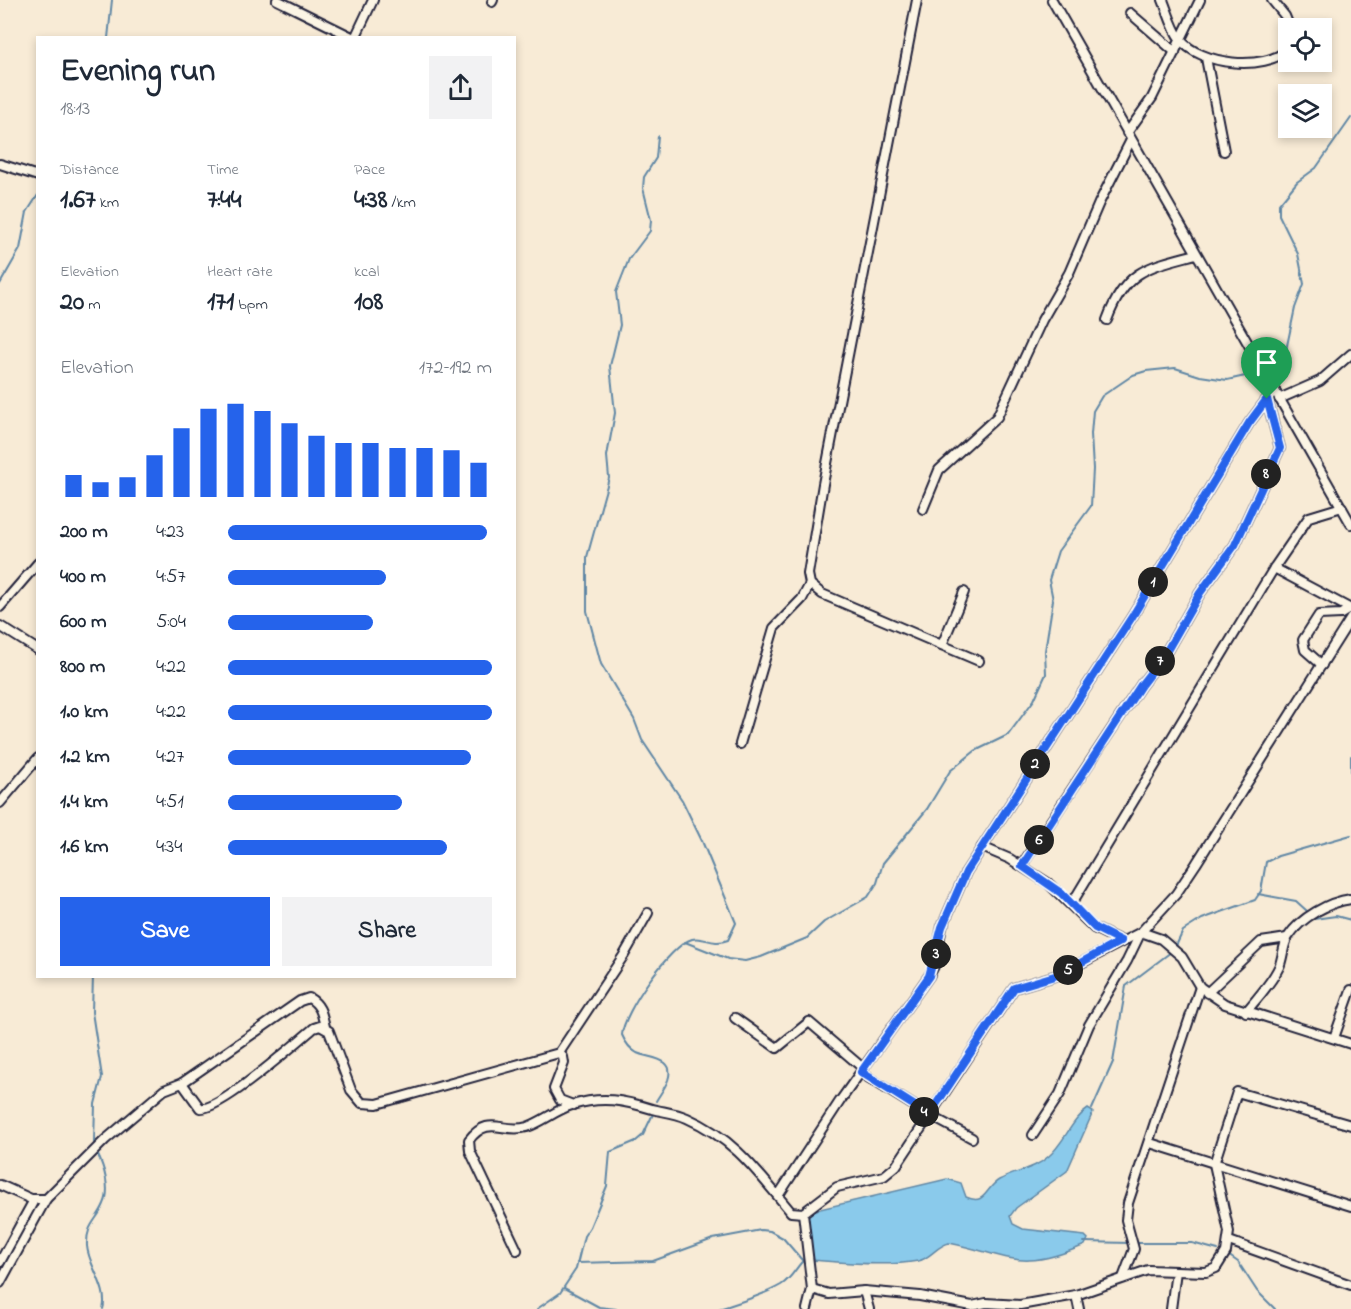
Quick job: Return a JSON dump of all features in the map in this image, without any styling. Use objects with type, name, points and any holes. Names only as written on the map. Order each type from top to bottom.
[{"type":"street","points":[[277,0],[350,36]]},
{"type":"street","points":[[355,36],[373,0]]},
{"type":"street","points":[[740,744],[774,628],[802,599],[810,584],[809,566],[820,514],[823,484],[917,0]]},
{"type":"street","points":[[1052,0],[1351,524]]},
{"type":"street","points":[[1162,0],[1180,40],[1206,58],[1254,62],[1278,56]]},
{"type":"street","points":[[922,509],[939,470],[997,417],[1042,320],[1069,273],[1129,136],[1152,99],[1200,0]]},
{"type":"street","points":[[1272,0],[1286,18]]},
{"type":"street","points":[[1130,13],[1175,52]]},
{"type":"street","points":[[1206,58],[1224,151]]},
{"type":"street","points":[[0,164],[36,175]]},
{"type":"street","points":[[1107,320],[1114,300],[1133,276],[1149,266],[1196,254]]},
{"type":"street","points":[[1280,399],[1320,381],[1351,354]]},
{"type":"street","points":[[778,1196],[929,976],[942,927],[966,872],[1132,617],[1249,423],[1275,390]]},
{"type":"street","points":[[1022,866],[1141,685],[1165,654],[1200,593],[1238,539],[1260,486],[1280,448],[1267,399]]},
{"type":"street","points":[[1071,905],[1274,568],[1309,517],[1342,507]]},
{"type":"street","points":[[0,607],[36,565]]},
{"type":"street","points":[[1274,568],[1350,609]]},
{"type":"street","points":[[810,584],[822,594],[979,661]]},
{"type":"street","points":[[942,645],[964,592]]},
{"type":"street","points":[[1322,665],[1305,650],[1303,640],[1319,615],[1341,614],[1350,609]]},
{"type":"street","points":[[1033,1135],[1060,1094],[1089,1025],[1127,961],[1141,932],[1176,894],[1351,618]]},
{"type":"street","points":[[0,626],[36,649]]},
{"type":"street","points":[[0,803],[36,760]]},
{"type":"street","points":[[982,847],[1022,866],[1048,883],[1095,928],[1121,941]]},
{"type":"street","points":[[1246,1012],[1280,966],[1287,938],[1307,918],[1322,909],[1351,899]]},
{"type":"street","points":[[0,1283],[46,1199],[105,1140],[164,1090],[182,1083],[300,1001],[309,998],[316,1002],[322,1010],[325,1027],[336,1045],[351,1090],[362,1103],[369,1104],[487,1075],[559,1053],[624,955],[648,913]]},
{"type":"street","points":[[517,1250],[471,1151],[469,1140],[475,1132],[494,1125],[525,1128],[573,1105],[624,1099],[685,1117],[716,1132],[738,1149],[791,1212],[803,1213],[837,1187],[890,1172],[1014,988],[1058,975],[1141,932],[1161,939],[1182,957],[1200,987],[1225,1004],[1351,1044]]},
{"type":"street","points":[[1207,993],[1234,964],[1261,942],[1287,938]]},
{"type":"street","points":[[1123,1278],[1134,1249],[1126,1210],[1200,987]]},
{"type":"street","points":[[1334,1038],[1351,990]]},
{"type":"street","points":[[735,1018],[777,1048],[809,1022],[862,1071],[929,1115],[972,1138]]},
{"type":"street","points":[[182,1083],[200,1108],[210,1108],[249,1081],[314,1028],[325,1027]]},
{"type":"street","points":[[559,1053],[564,1063],[554,1089],[560,1101],[573,1105]]},
{"type":"street","points":[[812,1289],[829,1294],[864,1291],[950,1305],[1005,1307],[1076,1295],[1148,1270],[1206,1272],[1214,1269],[1226,1252],[1229,1241],[1214,1164],[1237,1092],[1351,1125]]},
{"type":"street","points":[[1150,1143],[1351,1206]]},
{"type":"street","points":[[0,1185],[34,1200],[46,1199]]},
{"type":"street","points":[[0,1262],[34,1200]]},
{"type":"street","points":[[803,1213],[812,1289],[807,1309]]},
{"type":"street","points":[[1229,1241],[1351,1285]]},
{"type":"street","points":[[1171,1309],[1176,1271]]},
{"type":"street","points":[[864,1291],[869,1309]]},
{"type":"street","points":[[1076,1295],[1079,1309]]},
{"type":"water","points":[[1088,1109],[1093,1112],[1067,1171],[1016,1208],[1010,1216],[1013,1224],[1023,1229],[1085,1236],[1088,1239],[1085,1245],[1063,1253],[1029,1260],[1002,1257],[949,1243],[922,1260],[905,1263],[864,1264],[809,1260],[803,1213],[947,1179],[961,1183],[966,1197],[982,1198],[994,1183],[1032,1167],[1049,1156],[1077,1119]]},
{"type":"waterway","points":[[108,36],[112,0]]},
{"type":"waterway","points":[[1272,368],[1285,355],[1295,308],[1304,284],[1298,254],[1279,215],[1279,204],[1297,182],[1316,168],[1351,118]]},
{"type":"waterway","points":[[656,1101],[668,1080],[668,1067],[660,1060],[637,1053],[632,1049],[622,1035],[624,1025],[649,981],[672,953],[683,944],[696,938],[717,942],[728,940],[736,923],[702,841],[682,800],[642,740],[634,719],[601,664],[587,611],[587,557],[609,478],[607,456],[615,413],[610,366],[620,325],[616,292],[629,259],[650,231],[651,220],[643,188],[644,177],[656,158],[658,136]]},
{"type":"waterway","points":[[0,284],[20,249],[27,212],[36,198]]},
{"type":"waterway","points":[[685,942],[728,959],[745,961],[761,957],[807,938],[824,922],[868,897],[877,883],[883,863],[927,809],[950,771],[975,751],[1008,735],[1034,700],[1046,674],[1045,651],[1053,600],[1049,580],[1058,551],[1091,506],[1093,411],[1102,396],[1133,375],[1146,371],[1175,368],[1200,376],[1227,380],[1250,375]]},
{"type":"waterway","points":[[1351,756],[1351,772]]},
{"type":"waterway","points":[[1175,948],[1183,931],[1202,919],[1255,900],[1261,891],[1266,862],[1278,856],[1351,835]]},
{"type":"waterway","points":[[1258,894],[1296,901],[1307,911]]},
{"type":"waterway","points":[[1314,919],[1336,916],[1351,920]]},
{"type":"waterway","points":[[1092,1109],[1113,1062],[1126,986],[1171,952]]},
{"type":"waterway","points":[[93,978],[92,1012],[102,1077],[95,1104],[94,1143]]},
{"type":"waterway","points":[[537,1309],[560,1293],[576,1269],[584,1236],[607,1186],[610,1152],[636,1141],[643,1135],[654,1112]]},
{"type":"waterway","points":[[97,1153],[104,1171],[107,1192],[104,1204],[88,1233],[87,1246],[101,1285],[103,1309]]},
{"type":"waterway","points":[[577,1263],[653,1261],[713,1239],[761,1230],[770,1231],[783,1238],[802,1260]]},
{"type":"waterway","points":[[1084,1242],[1130,1243]]},
{"type":"waterway","points":[[1135,1243],[1192,1243],[1218,1250]]},
{"type":"waterway","points":[[1228,1255],[1238,1262],[1257,1291],[1275,1309]]},
{"type":"waterway","points":[[719,1309],[759,1296],[781,1285],[807,1258]]},
{"type":"waterway","points":[[564,1288],[599,1307],[616,1309]]},
{"type":"route","points":[[1267,399],[1280,448],[1260,486],[1238,539],[1200,593],[1165,654],[1141,685],[1022,866],[1061,893],[1083,919],[1121,941],[1058,975],[1014,988],[929,1115],[861,1072],[929,976],[934,966],[942,927],[966,872],[1132,617],[1249,423],[1267,399]]}]
